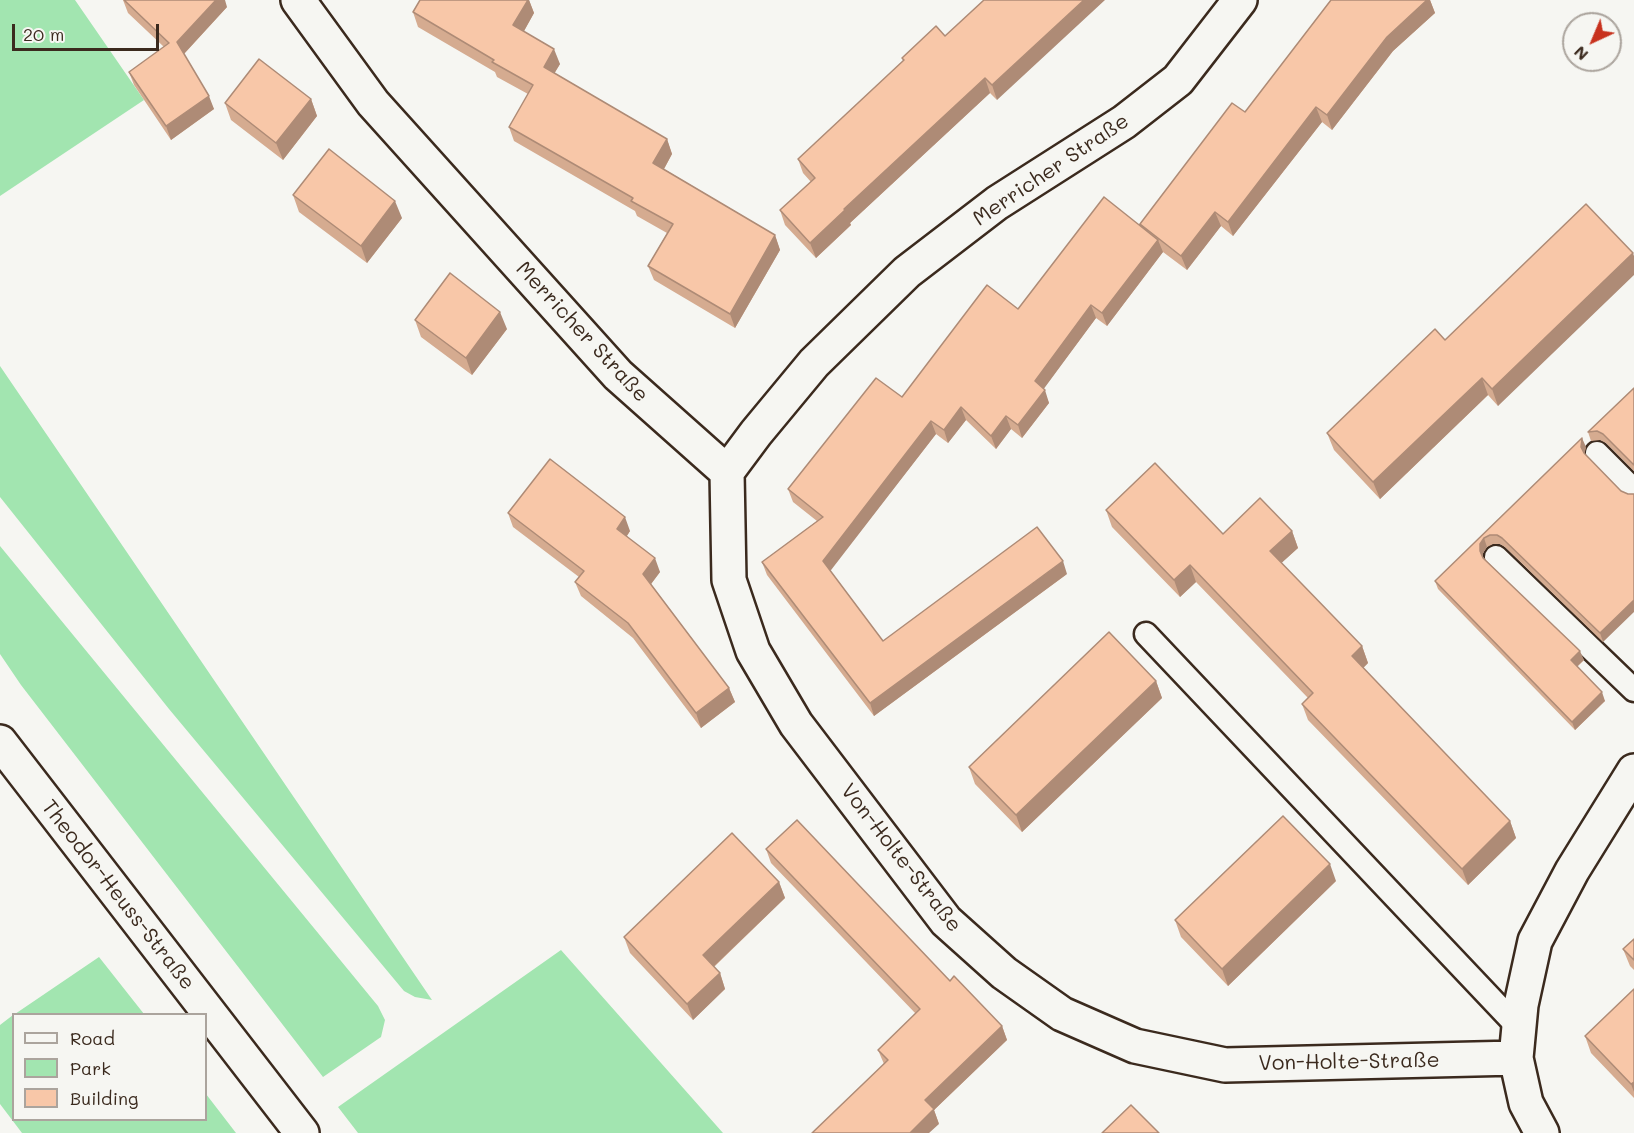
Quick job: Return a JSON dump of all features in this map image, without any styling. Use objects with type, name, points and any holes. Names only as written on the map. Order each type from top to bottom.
[{"type":"street","name":"Merricher Straße","points":[[298,0],[373,103],[618,375],[727,472],[814,363],[907,272],[997,203],[1124,122],[1178,81],[1240,0]]},
{"type":"street","name":"Von-Holte-Straße","points":[[727,472],[729,580],[753,651],[796,724],[946,921],[1004,973],[1062,1014],[1135,1046],[1225,1065],[1518,1043]]},
{"type":"street","name":"Theodor-Heuss-Straße","points":[[0,742],[302,1133]]},
{"type":"street","points":[[1542,1133],[1526,1102],[1518,1043],[1521,1005],[1535,941],[1572,871],[1634,771]]},
{"type":"lane","points":[[1597,453],[1634,490]]},
{"type":"lane","points":[[1496,557],[1634,690]]},
{"type":"lane","points":[[1146,634],[1518,1043]]},
{"type":"green space","points":[[0,0],[75,0],[144,100],[0,196]]},
{"type":"green space","points":[[0,366],[432,1000],[415,997],[404,991],[169,709],[0,497]]},
{"type":"green space","points":[[0,546],[378,1006],[385,1020],[381,1037],[323,1077],[21,685],[0,654]]},
{"type":"green space","points":[[561,950],[723,1133],[358,1133],[338,1107]]},
{"type":"green space","points":[[99,957],[143,1013],[16,1013]]},
{"type":"green space","points":[[12,1016],[12,1120],[0,1104],[0,1025]]},
{"type":"green space","points":[[207,1095],[236,1133],[22,1133],[13,1121],[207,1121]]},
{"type":"building","points":[[124,0],[216,0],[177,42],[209,96],[166,126],[129,72],[169,43]]},
{"type":"building","points":[[420,0],[528,0],[513,25],[554,49],[544,67],[667,139],[653,163],[775,235],[730,314],[648,266],[673,224],[631,201],[633,198],[509,127],[533,85],[413,12]]},
{"type":"building","points":[[984,0],[1084,0],[992,85],[985,78],[810,243],[780,210],[815,178],[798,159],[904,60],[902,58],[936,26],[945,36]]},
{"type":"building","points":[[1331,0],[1427,0],[1387,37],[1327,115],[1316,107],[1228,222],[1215,212],[1181,256],[1140,224],[1232,103],[1245,112]]},
{"type":"building","points":[[259,59],[311,99],[276,143],[225,103]]},
{"type":"building","points":[[329,149],[395,201],[361,246],[293,195]]},
{"type":"building","points":[[1104,197],[1158,240],[1102,313],[1091,305],[1035,381],[1045,390],[1018,425],[1006,416],[991,436],[961,407],[944,430],[931,421],[823,561],[883,641],[1037,527],[1063,561],[870,703],[762,562],[823,517],[788,489],[876,378],[902,397],[987,285],[1018,309]]},
{"type":"building","points":[[1586,204],[1633,253],[1492,389],[1482,378],[1373,482],[1327,433],[1435,329],[1445,340]]},
{"type":"building","points":[[450,273],[500,312],[466,358],[415,320]]},
{"type":"building","points":[[1634,388],[1634,465],[1603,434],[1597,431],[1588,432]]},
{"type":"building","points":[[1582,438],[1581,447],[1584,453],[1621,491],[1634,494],[1634,600],[1600,633],[1502,538],[1490,535],[1480,544],[1483,558],[1580,651],[1571,660],[1602,692],[1572,722],[1435,581]]},
{"type":"building","points":[[550,459],[625,517],[617,529],[655,558],[643,574],[729,688],[696,713],[628,623],[575,582],[584,571],[508,513]]},
{"type":"building","points":[[1155,463],[1223,534],[1260,498],[1292,531],[1270,551],[1362,646],[1352,656],[1510,821],[1462,869],[1302,704],[1313,693],[1190,565],[1174,580],[1106,510]]},
{"type":"building","points":[[1109,632],[1156,681],[1016,815],[969,767]]},
{"type":"building","points":[[1283,816],[1330,864],[1222,969],[1175,920]]},
{"type":"building","points":[[797,820],[950,981],[954,976],[1002,1026],[925,1100],[934,1109],[910,1133],[812,1133],[888,1060],[878,1050],[920,1009],[766,849]]},
{"type":"building","points":[[732,833],[779,882],[703,955],[720,973],[687,1004],[624,937]]},
{"type":"building","points":[[1634,939],[1634,960],[1623,949]]},
{"type":"building","points":[[1634,989],[1634,1082],[1631,1084],[1585,1036]]},
{"type":"building","points":[[1131,1105],[1159,1133],[1102,1133]]}]
